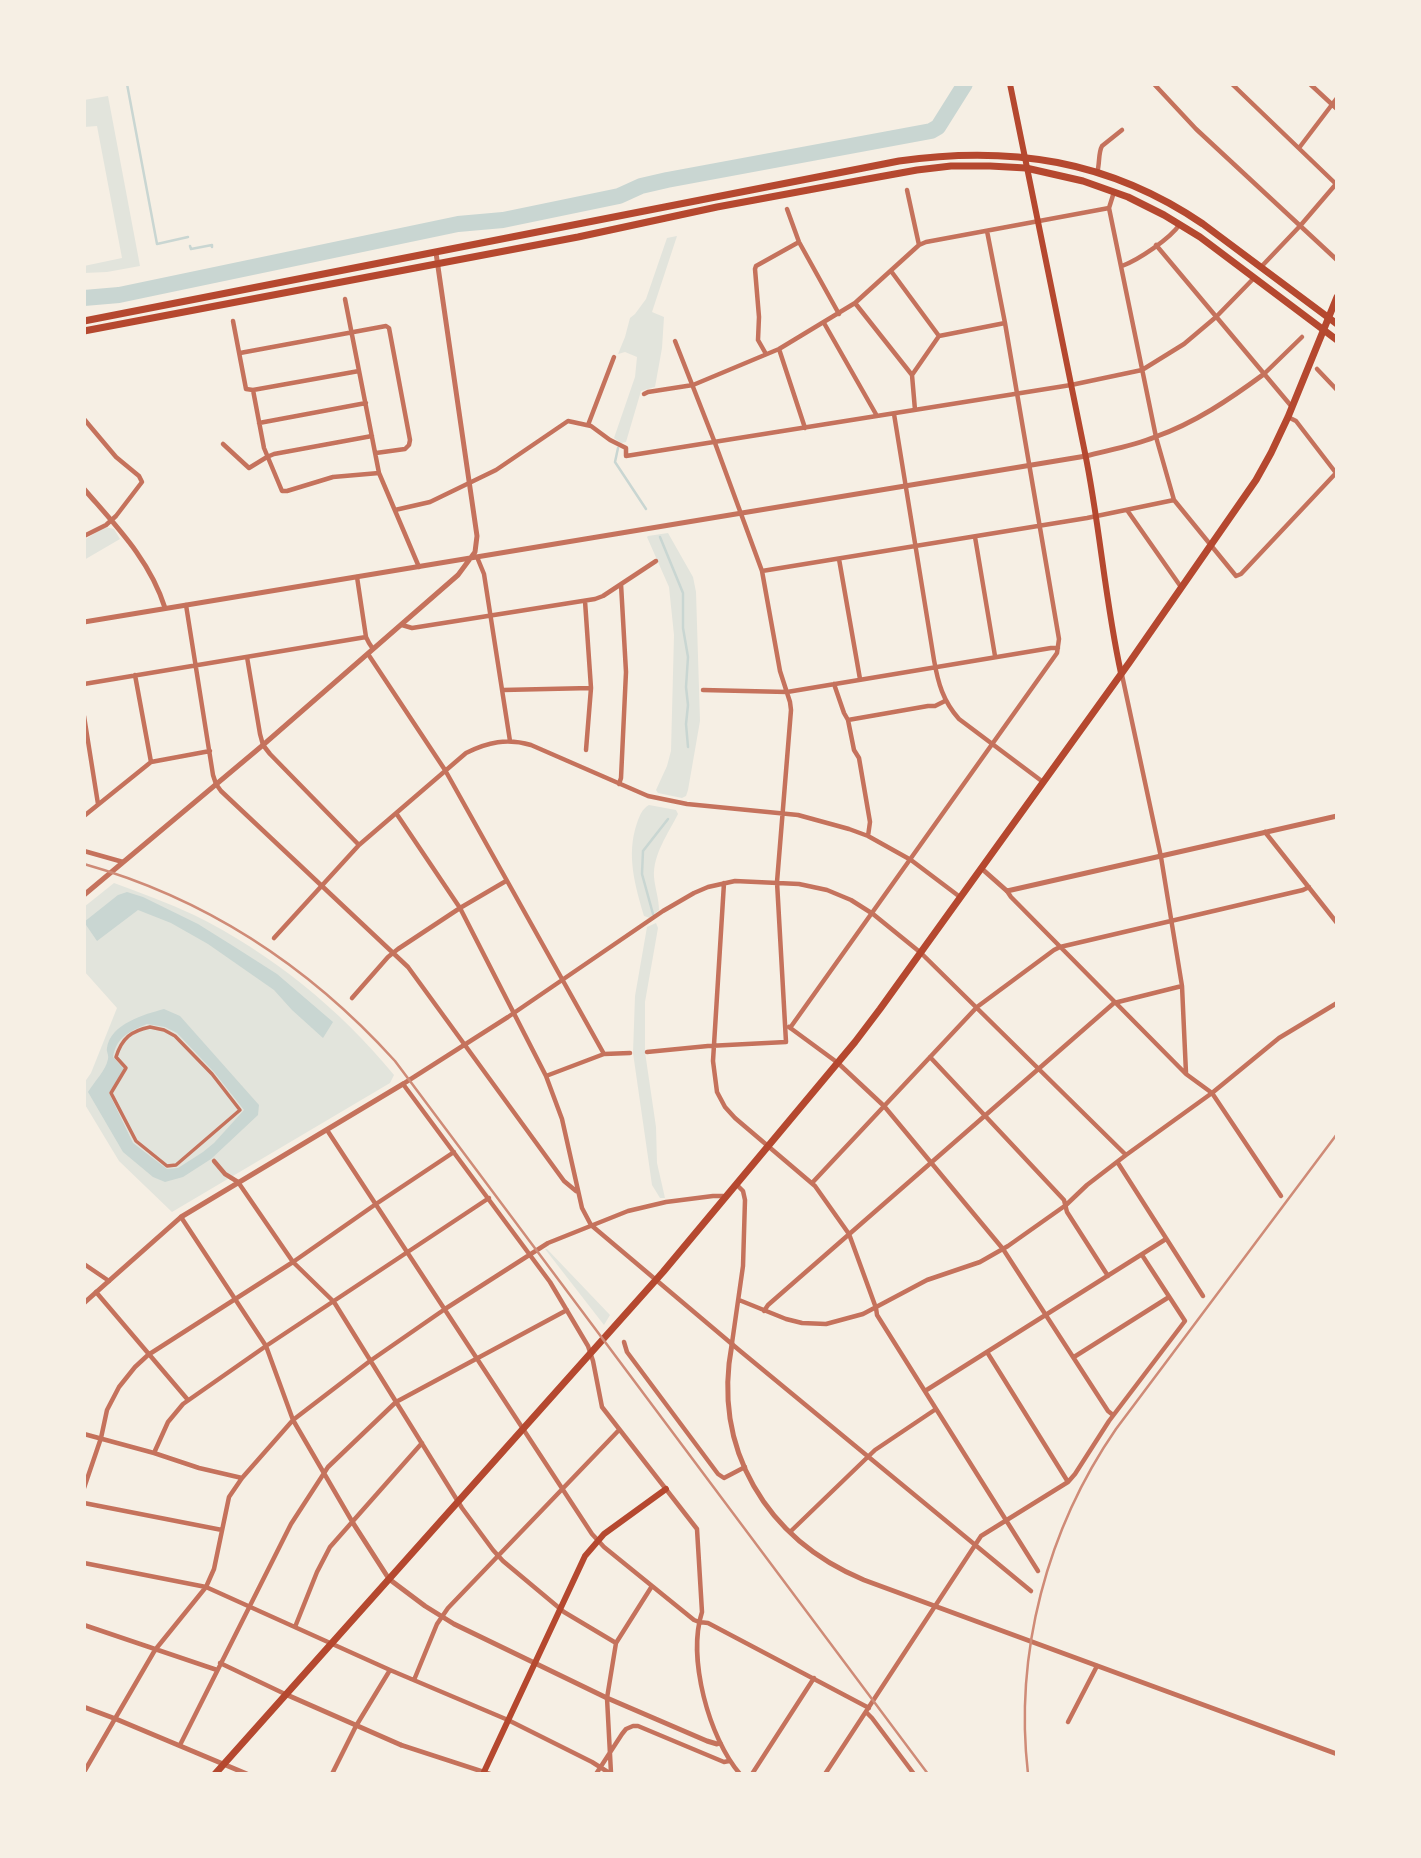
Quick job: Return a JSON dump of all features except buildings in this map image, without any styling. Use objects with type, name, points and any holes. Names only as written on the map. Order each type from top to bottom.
[{"type":"main road","points":[[1010,84],[1086,456],[1121,673]]},
{"type":"main road","points":[[84,321],[899,161],[949,155],[1024,156],[1097,173],[1147,192],[1184,211],[1337,324]]},
{"type":"main road","points":[[84,331],[578,237],[778,195],[918,170],[951,166],[990,166],[1026,168],[1083,181],[1164,215],[1199,237],[1337,340]]},
{"type":"main road","points":[[215,1774],[656,1279],[737,1185],[880,1009],[1182,588],[1264,467],[1288,417],[1337,296]]},
{"type":"main road","points":[[486,1773],[579,1566],[597,1540],[666,1489]]},
{"type":"street","points":[[1154,84],[1196,129],[1337,260]]},
{"type":"street","points":[[1232,84],[1336,185],[1261,267]]},
{"type":"street","points":[[1310,84],[1337,109]]},
{"type":"street","points":[[1299,148],[1337,98]]},
{"type":"street","points":[[1097,173],[1100,166],[1100,149],[1122,131]]},
{"type":"street","points":[[906,190],[919,245]]},
{"type":"street","points":[[1114,192],[1109,208],[1156,437],[1174,500],[1236,576],[1241,574],[1337,473],[1296,421],[1288,417]]},
{"type":"street","points":[[644,394],[648,391],[693,385],[779,349],[855,303],[919,245],[926,242],[1109,208]]},
{"type":"street","points":[[787,209],[799,242],[839,314]]},
{"type":"street","points":[[1122,266],[1156,245],[1180,224]]},
{"type":"street","points":[[788,1026],[873,914],[1055,657],[1058,648],[1059,639],[1030,466],[987,231]]},
{"type":"street","points":[[766,354],[758,340],[755,270],[799,242]]},
{"type":"street","points":[[1156,245],[1292,407]]},
{"type":"street","points":[[84,895],[402,625],[474,558],[477,536],[436,253]]},
{"type":"street","points":[[891,271],[939,336]]},
{"type":"street","points":[[395,510],[430,502],[496,470],[566,422],[588,425],[624,446],[626,456],[1071,385],[1142,370],[1184,344],[1216,317],[1254,278]]},
{"type":"street","points":[[345,299],[379,473],[419,567]]},
{"type":"street","points":[[855,303],[912,375],[915,410]]},
{"type":"street","points":[[233,321],[246,390],[359,371]]},
{"type":"street","points":[[824,323],[877,416]]},
{"type":"street","points":[[912,375],[939,336],[1005,323]]},
{"type":"street","points":[[240,353],[386,326],[389,328],[410,440],[405,449],[376,453]]},
{"type":"street","points":[[84,622],[1030,466],[1130,446],[1156,437],[1214,409],[1265,374],[1302,337]]},
{"type":"street","points":[[647,1052],[786,1042],[788,1026],[777,882],[792,710],[780,671],[762,571],[675,341]]},
{"type":"street","points":[[779,349],[805,428]]},
{"type":"street","points":[[588,425],[614,357]]},
{"type":"street","points":[[1317,369],[1337,390]]},
{"type":"street","points":[[253,390],[267,457],[282,491],[333,477],[379,473]]},
{"type":"street","points":[[259,423],[366,403]]},
{"type":"street","points":[[894,414],[939,687],[945,701],[959,719],[1043,782]]},
{"type":"street","points":[[84,419],[116,457],[142,478],[142,482],[111,520],[84,536]]},
{"type":"street","points":[[223,444],[250,468],[267,457],[372,436]]},
{"type":"street","points":[[84,489],[124,533],[144,564],[165,608]]},
{"type":"street","points":[[762,571],[1039,526],[1174,500]]},
{"type":"street","points":[[1127,510],[1182,588]]},
{"type":"street","points":[[975,537],[995,656]]},
{"type":"street","points":[[474,558],[483,569],[510,741]]},
{"type":"street","points":[[839,559],[860,679]]},
{"type":"street","points":[[402,625],[412,628],[585,601],[603,596],[656,561]]},
{"type":"street","points":[[357,577],[366,637],[371,651],[445,770],[604,1054]]},
{"type":"street","points":[[619,783],[626,679],[621,584]]},
{"type":"street","points":[[585,601],[591,688],[586,750]]},
{"type":"street","points":[[186,605],[216,784],[414,975],[564,1181],[577,1192]]},
{"type":"street","points":[[84,684],[366,637]]},
{"type":"street","points":[[703,690],[787,692],[995,656],[1058,648]]},
{"type":"street","points":[[247,657],[263,744],[359,845]]},
{"type":"street","points":[[1121,673],[1161,857],[1182,986],[1186,1074]]},
{"type":"street","points":[[135,676],[151,761]]},
{"type":"street","points":[[834,684],[848,720],[854,750],[859,758],[870,822],[868,836]]},
{"type":"street","points":[[503,690],[591,688]]},
{"type":"street","points":[[848,720],[934,706],[945,701]]},
{"type":"street","points":[[84,716],[98,804]]},
{"type":"street","points":[[274,937],[359,845],[466,753],[498,741],[531,745],[648,796],[681,803],[783,813],[832,823],[868,836],[911,860],[961,897]]},
{"type":"street","points":[[84,816],[151,761],[210,751]]},
{"type":"street","points":[[396,813],[460,908],[546,1076],[562,1119],[577,1192],[592,1225],[1031,1591]]},
{"type":"street","points":[[1007,891],[1337,817]]},
{"type":"street","points":[[1265,832],[1337,923]]},
{"type":"street","points":[[84,851],[123,862]]},
{"type":"street","points":[[981,868],[1007,891],[1186,1074],[1212,1093],[1281,1196]]},
{"type":"street","points":[[352,998],[393,953],[506,881]]},
{"type":"street","points":[[84,1303],[181,1217],[464,1046],[681,900],[708,887],[724,883],[752,881],[813,886],[840,894],[873,914],[921,953],[1126,1155]]},
{"type":"street","points":[[724,883],[714,1046],[717,1092],[735,1118],[812,1182],[849,1234],[877,1315],[1038,1571]]},
{"type":"street","points":[[812,1182],[977,1007],[1060,947],[1309,887]]},
{"type":"street","points":[[764,1311],[1114,1003],[1182,986]]},
{"type":"street","points":[[739,1300],[786,1320],[826,1324],[852,1318],[927,1280],[979,1262],[1003,1249],[1066,1205],[1087,1185],[1212,1093],[1279,1038],[1337,1003]]},
{"type":"street","points":[[788,1026],[838,1063],[884,1106],[1003,1249],[1113,1415]]},
{"type":"street","points":[[150,1027],[175,1036],[212,1074],[240,1110],[201,1144],[176,1165],[167,1166],[136,1141],[111,1093],[126,1068],[116,1057],[127,1036],[150,1027]]},
{"type":"street","points":[[546,1076],[604,1054],[630,1053]]},
{"type":"street","points":[[930,1057],[1064,1200],[1067,1212],[1108,1276]]},
{"type":"street","points":[[403,1084],[530,1254],[567,1310],[583,1336],[590,1354],[600,1404],[698,1531],[702,1612],[699,1622],[699,1674],[707,1709],[720,1744],[740,1774]]},
{"type":"street","points":[[327,1130],[597,1540],[699,1622],[708,1623],[814,1678],[867,1710],[914,1774]]},
{"type":"street","points":[[84,1488],[101,1438],[107,1410],[119,1387],[148,1355],[293,1262],[454,1152]]},
{"type":"street","points":[[214,1161],[225,1174],[238,1182],[293,1262],[334,1302],[458,1502],[498,1555],[560,1608],[616,1643]]},
{"type":"street","points":[[1118,1163],[1203,1296]]},
{"type":"street","points":[[737,1185],[743,1191],[745,1200],[743,1266],[727,1374],[729,1411],[738,1452],[745,1467],[765,1504],[789,1533],[812,1552],[864,1580],[1337,1754]]},
{"type":"street","points":[[84,1772],[155,1650],[206,1587],[214,1569],[229,1497],[242,1478],[293,1420],[370,1361],[548,1243],[628,1211],[659,1203],[713,1196],[726,1198]]},
{"type":"street","points":[[154,1453],[168,1422],[188,1400],[489,1199]]},
{"type":"street","points":[[181,1217],[266,1346],[293,1420],[389,1579],[441,1616],[534,1663],[607,1698],[707,1741],[720,1744]]},
{"type":"street","points":[[925,1391],[1166,1239]]},
{"type":"street","points":[[825,1774],[981,1536],[1068,1482],[1113,1415],[1185,1321],[1142,1255]]},
{"type":"street","points":[[84,1264],[109,1280]]},
{"type":"street","points":[[96,1292],[188,1400]]},
{"type":"street","points":[[1074,1357],[1169,1297]]},
{"type":"street","points":[[180,1745],[291,1524],[323,1472],[396,1402],[567,1310]]},
{"type":"street","points":[[624,1342],[626,1352],[718,1474],[724,1478],[745,1467]]},
{"type":"street","points":[[987,1352],[1068,1482]]},
{"type":"street","points":[[789,1533],[875,1450],[936,1409]]},
{"type":"street","points":[[414,1679],[441,1616],[619,1430]]},
{"type":"street","points":[[84,1434],[242,1478]]},
{"type":"street","points":[[295,1627],[330,1547],[422,1443]]},
{"type":"street","points":[[84,1503],[222,1530]]},
{"type":"street","points":[[84,1563],[206,1587],[508,1720],[611,1774]]},
{"type":"street","points":[[611,1774],[607,1698],[616,1643],[652,1586]]},
{"type":"street","points":[[84,1625],[217,1670]]},
{"type":"street","points":[[220,1664],[401,1745],[486,1773]]},
{"type":"street","points":[[1068,1722],[1098,1665]]},
{"type":"street","points":[[332,1774],[356,1726],[390,1670]]},
{"type":"street","points":[[752,1774],[814,1678]]},
{"type":"street","points":[[84,1707],[247,1774]]},
{"type":"street","points":[[596,1774],[622,1734],[633,1726],[724,1762],[729,1761]]},
{"type":"street","points":[[680,1744],[684,1731]]},
{"type":"shaded area","points":[[108,96],[140,266],[84,273],[84,266],[122,258],[97,126],[84,127],[84,100]]},
{"type":"shaded area","points":[[677,236],[652,312],[664,317],[655,387],[641,391],[626,442],[621,443],[614,438],[635,377],[637,357],[625,352],[618,354],[630,318],[646,299],[667,238]]},
{"type":"shaded area","points":[[105,527],[114,529],[120,539],[84,560],[84,540]]},
{"type":"shaded area","points":[[668,533],[693,577],[696,592],[700,721],[688,790],[682,798],[658,793],[656,790],[671,751],[674,635],[669,587],[647,537]]},
{"type":"shaded area","points":[[649,805],[676,810],[678,814],[656,860],[654,877],[659,910],[650,918],[644,916],[632,858],[637,823],[643,810]]},
{"type":"shaded area","points":[[114,883],[194,915],[277,965],[303,984],[351,1028],[394,1075],[390,1083],[172,1212],[119,1161],[84,1103],[84,1083],[91,1073],[117,1008],[84,971],[84,907]]},
{"type":"shaded area","points":[[127,892],[198,924],[277,974],[333,1022],[323,1038],[274,990],[208,944],[171,923],[138,910],[97,941],[84,922],[118,895]]},
{"type":"shaded area","points":[[656,923],[658,928],[645,1002],[645,1052],[656,1127],[657,1163],[665,1198],[660,1198],[652,1185],[633,1053],[635,996],[647,927]]},
{"type":"shaded area","points":[[164,1009],[180,1016],[259,1105],[258,1115],[211,1159],[183,1177],[165,1182],[153,1177],[123,1152],[88,1092],[107,1063],[107,1048],[114,1032],[138,1017]],"holes":[[[147,1024],[165,1027],[177,1033],[214,1072],[244,1110],[203,1152],[178,1168],[167,1169],[133,1143],[109,1093],[124,1069],[113,1057],[121,1039]]]},
{"type":"shaded area","points":[[545,1249],[610,1315],[604,1325]]},
{"type":"waterway","points":[[127,84],[157,244],[188,237]]},
{"type":"waterway","points":[[84,298],[119,295],[458,224],[503,220],[619,196],[641,186],[667,180],[931,131],[938,127],[965,84]]},
{"type":"waterway","points":[[190,246],[191,249],[212,247]]},
{"type":"waterway","points":[[618,448],[615,462],[646,509]]},
{"type":"waterway","points":[[660,537],[683,593],[683,628],[688,657],[688,747]]},
{"type":"waterway","points":[[653,914],[642,874],[643,851],[668,819]]},
{"type":"railway","points":[[84,864],[173,896],[254,940],[328,995],[395,1061],[928,1774]]},
{"type":"railway","points":[[1028,1774],[1026,1683],[1031,1638],[1054,1550],[1071,1508],[1116,1429],[1337,1134]]}]
